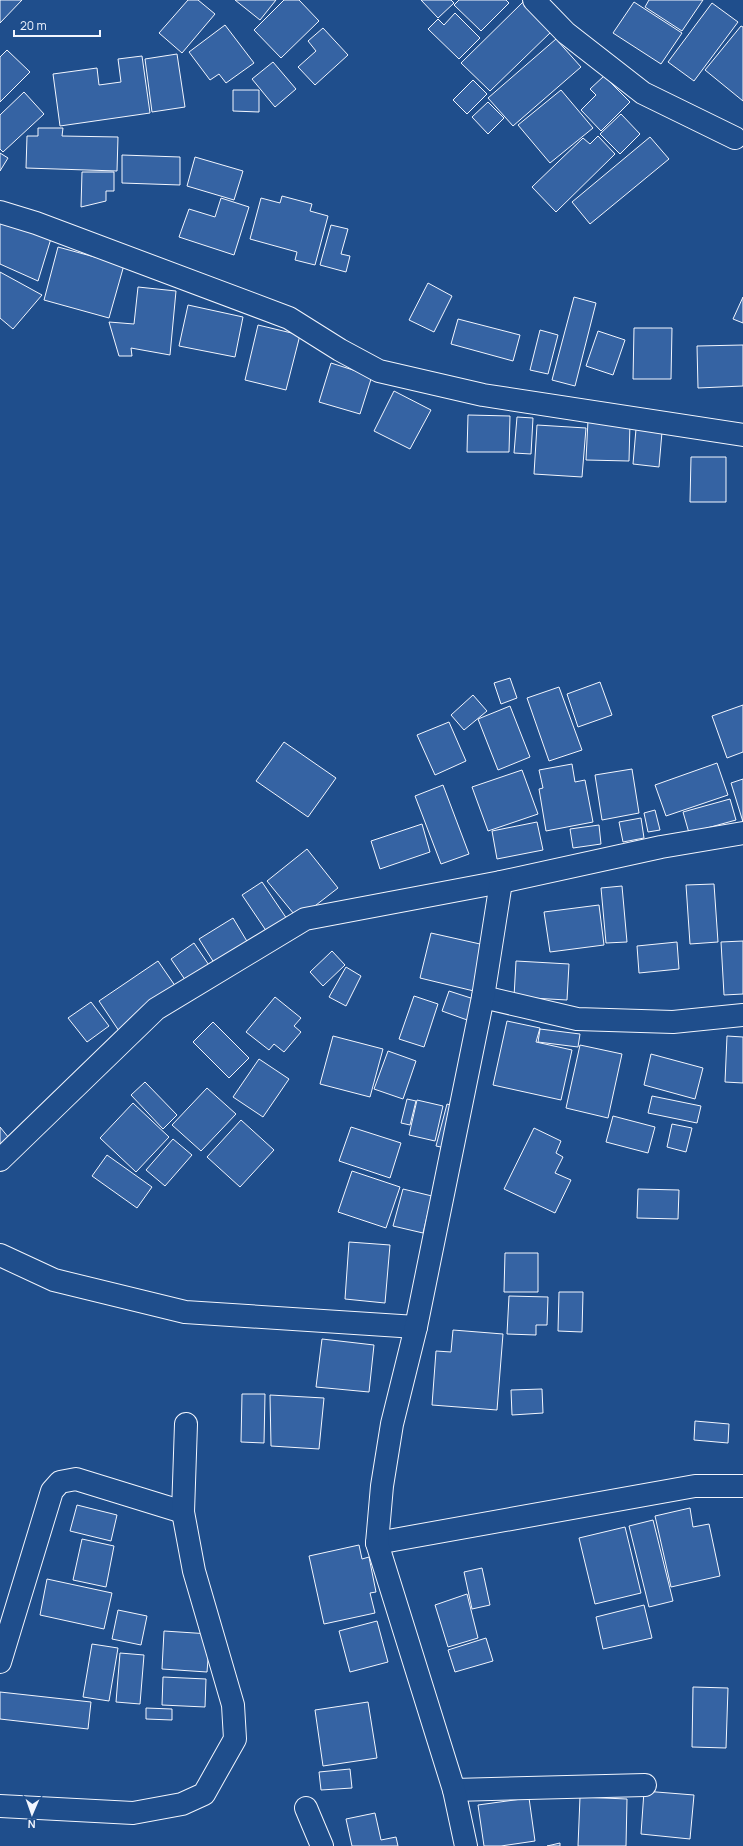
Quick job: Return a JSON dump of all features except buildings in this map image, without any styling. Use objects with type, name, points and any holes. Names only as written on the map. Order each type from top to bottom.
[{"type":"street","points":[[534,0],[566,33],[643,93],[735,138]]},
{"type":"street","points":[[0,212],[44,226],[289,318],[340,350],[379,371],[483,395],[743,435]]},
{"type":"street","points":[[0,1160],[156,1010],[304,919],[500,882],[661,847],[743,833]]},
{"type":"street","points":[[466,1846],[454,1790],[377,1543],[382,1486],[392,1424],[416,1327],[483,997],[500,882]]},
{"type":"street","points":[[483,997],[577,1019],[673,1022],[743,1015]]},
{"type":"street","points":[[0,1255],[54,1280],[185,1312],[416,1327]]},
{"type":"street","points":[[0,1806],[133,1813],[182,1804],[204,1794],[235,1739],[233,1705],[194,1571],[183,1512],[186,1424]]},
{"type":"street","points":[[0,1662],[52,1491],[60,1482],[76,1479],[183,1512]]},
{"type":"street","points":[[377,1543],[695,1486],[743,1486]]},
{"type":"street","points":[[454,1790],[645,1785]]},
{"type":"street","points":[[306,1808],[322,1846]]}]
